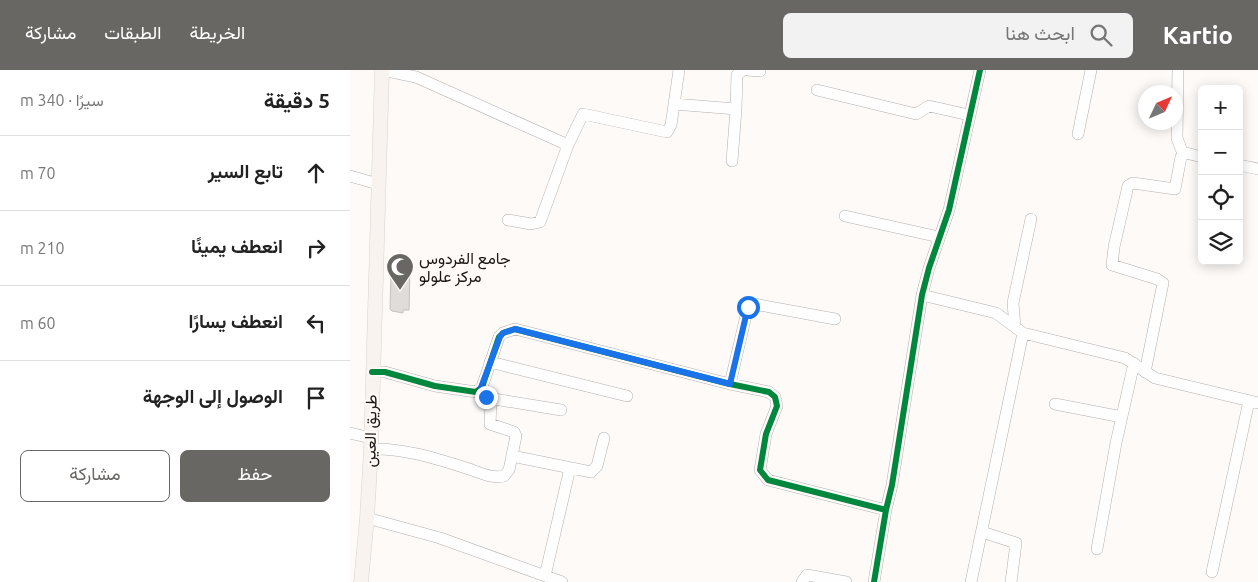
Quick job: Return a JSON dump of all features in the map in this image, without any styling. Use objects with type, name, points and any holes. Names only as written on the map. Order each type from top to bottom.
[{"type":"main road","name":"طريق العين","points":[[361,582],[371,443],[382,70]]},
{"type":"street","points":[[382,70],[416,77],[440,86],[568,145]]},
{"type":"street","points":[[508,220],[531,224],[540,222],[568,145],[581,116],[585,113],[663,133],[670,129],[678,70]]},
{"type":"street","points":[[732,161],[737,75],[743,70]]},
{"type":"street","points":[[747,70],[760,71]]},
{"type":"street","points":[[874,582],[892,485],[922,295],[949,210],[980,70]]},
{"type":"street","points":[[1078,134],[1091,70]]},
{"type":"street","points":[[1145,372],[1163,282],[1158,278],[1115,268],[1111,262],[1129,184],[1175,189],[1183,154],[1176,138],[1178,70]]},
{"type":"street","points":[[816,90],[916,114],[929,106],[969,115]]},
{"type":"street","points":[[674,104],[736,109]]},
{"type":"street","points":[[1183,154],[1198,156]]},
{"type":"street","points":[[1243,166],[1258,169]]},
{"type":"street","points":[[350,176],[378,184]]},
{"type":"street","points":[[845,216],[939,237]]},
{"type":"street","points":[[971,582],[1019,330],[1013,303],[1031,219]]},
{"type":"street","points":[[922,295],[996,313],[1019,330],[1120,357],[1134,363],[1145,372],[1159,379],[1253,402],[1212,572]]},
{"type":"street","points":[[730,384],[748,307],[754,304],[835,319]]},
{"type":"street","points":[[350,433],[371,443],[468,468],[494,478],[504,476],[512,456],[516,436],[514,432],[490,424],[491,404],[484,394],[490,362],[503,333],[515,329],[730,384],[769,392],[778,402],[777,413],[766,434],[760,470],[768,480],[886,510]]},
{"type":"street","points":[[490,362],[627,396]]},
{"type":"street","points":[[1097,549],[1134,363]]},
{"type":"street","points":[[372,372],[385,372],[435,386],[562,410]]},
{"type":"street","points":[[1055,404],[1122,417]]},
{"type":"street","points":[[512,456],[591,472],[595,470],[604,438]]},
{"type":"street","points":[[545,576],[570,468]]},
{"type":"street","points":[[367,518],[440,538],[562,582]]},
{"type":"street","points":[[982,532],[1016,543],[1017,550],[1011,582]]},
{"type":"street","points":[[802,582],[807,575],[846,582]]},
{"type":"building","name":"جامع الفردوس مركز علولو","points":[[396,266],[410,267],[409,310],[403,310],[403,313],[390,309],[391,272],[396,272]]},
{"type":"cycle path","points":[[874,582],[892,485],[922,295],[929,268],[949,210],[980,70]]},
{"type":"cycle path","points":[[372,372],[385,372],[435,386],[476,392],[482,387],[499,337],[503,333],[515,329],[730,384],[769,392],[775,397],[777,406],[766,434],[760,470],[768,480],[886,510]]},
{"type":"place","name":"جامع الفردوس مركز علولو","points":[[400,291]]},
{"type":"route","points":[[486,397],[480,390],[500,337],[508,330],[515,329],[730,384],[748,307]]}]
